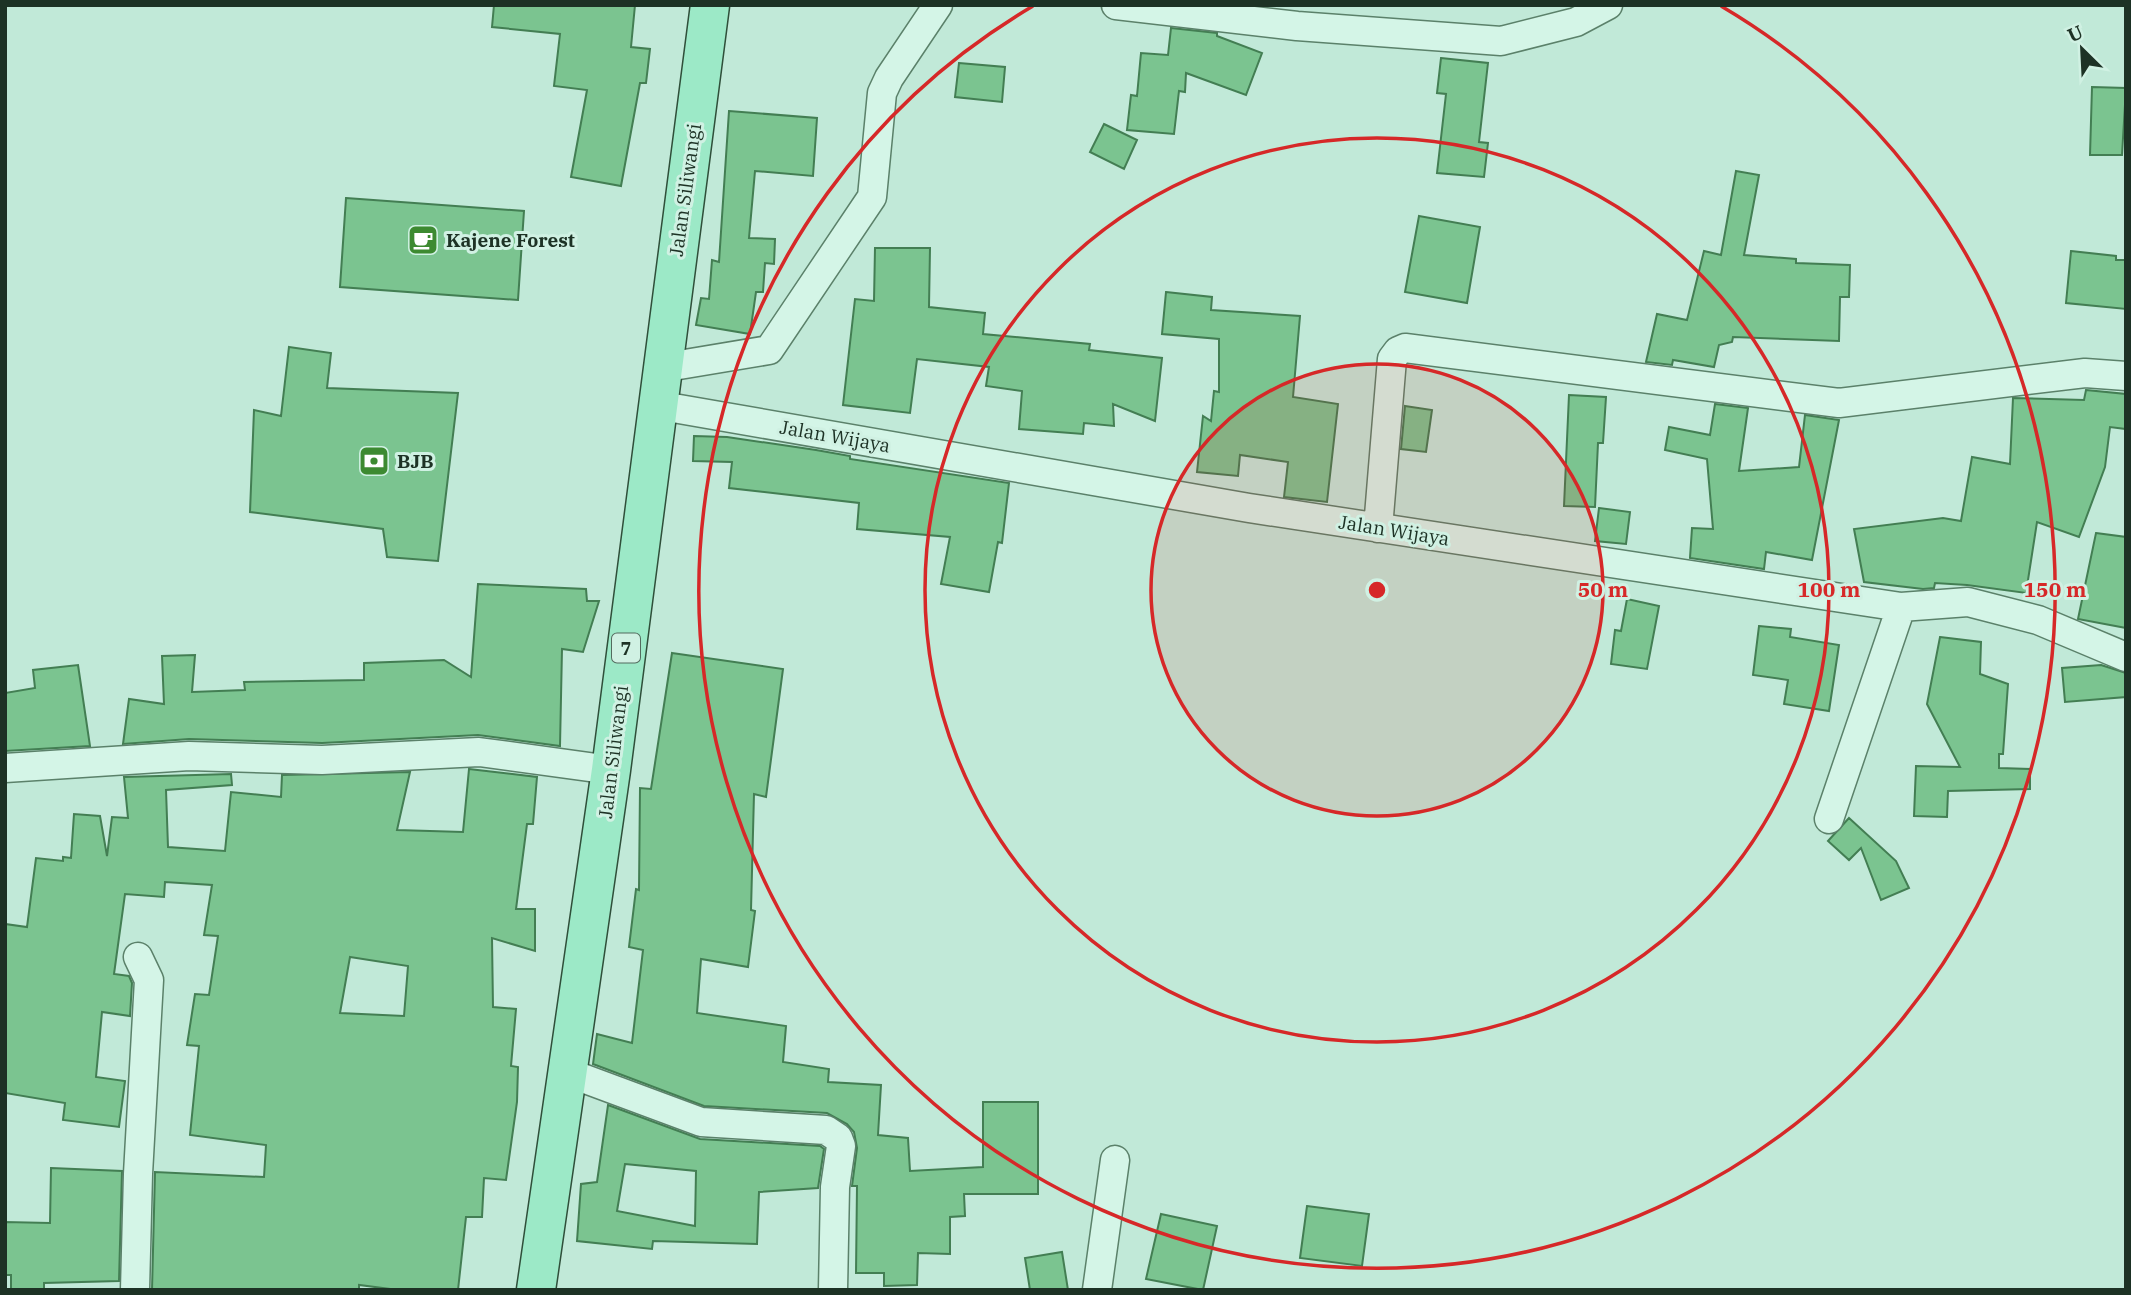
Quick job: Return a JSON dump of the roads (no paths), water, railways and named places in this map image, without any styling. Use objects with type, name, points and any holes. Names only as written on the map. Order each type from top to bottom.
[{"type":"main road","name":"Jalan Siliwangi","points":[[536,1290],[611,770],[656,405],[710,5]]},
{"type":"street","points":[[661,368],[769,350],[872,197],[882,93],[889,78],[938,5]]},
{"type":"street","points":[[1116,5],[1297,26],[1501,41],[1576,22],[1608,5]]},
{"type":"street","points":[[1378,528],[1392,359],[1398,351],[1405,348],[1839,402],[2085,373],[2126,376]]},
{"type":"street","name":"Jalan Wijaya","points":[[656,405],[1378,528],[1901,607],[1968,602],[2038,620],[2126,657]]},
{"type":"street","points":[[1829,819],[1901,607]]},
{"type":"street","points":[[5,768],[189,756],[322,760],[479,752],[611,770]]},
{"type":"street","points":[[135,1290],[138,1174],[149,980],[138,957]]},
{"type":"street","points":[[569,1073],[701,1122],[826,1130],[838,1138],[841,1146],[835,1187],[833,1290]]},
{"type":"street","points":[[1097,1290],[1115,1160]]},
{"type":"place","name":"Kajene Forest","points":[[423,240]]},
{"type":"place","name":"BJB","points":[[374,461]]}]
